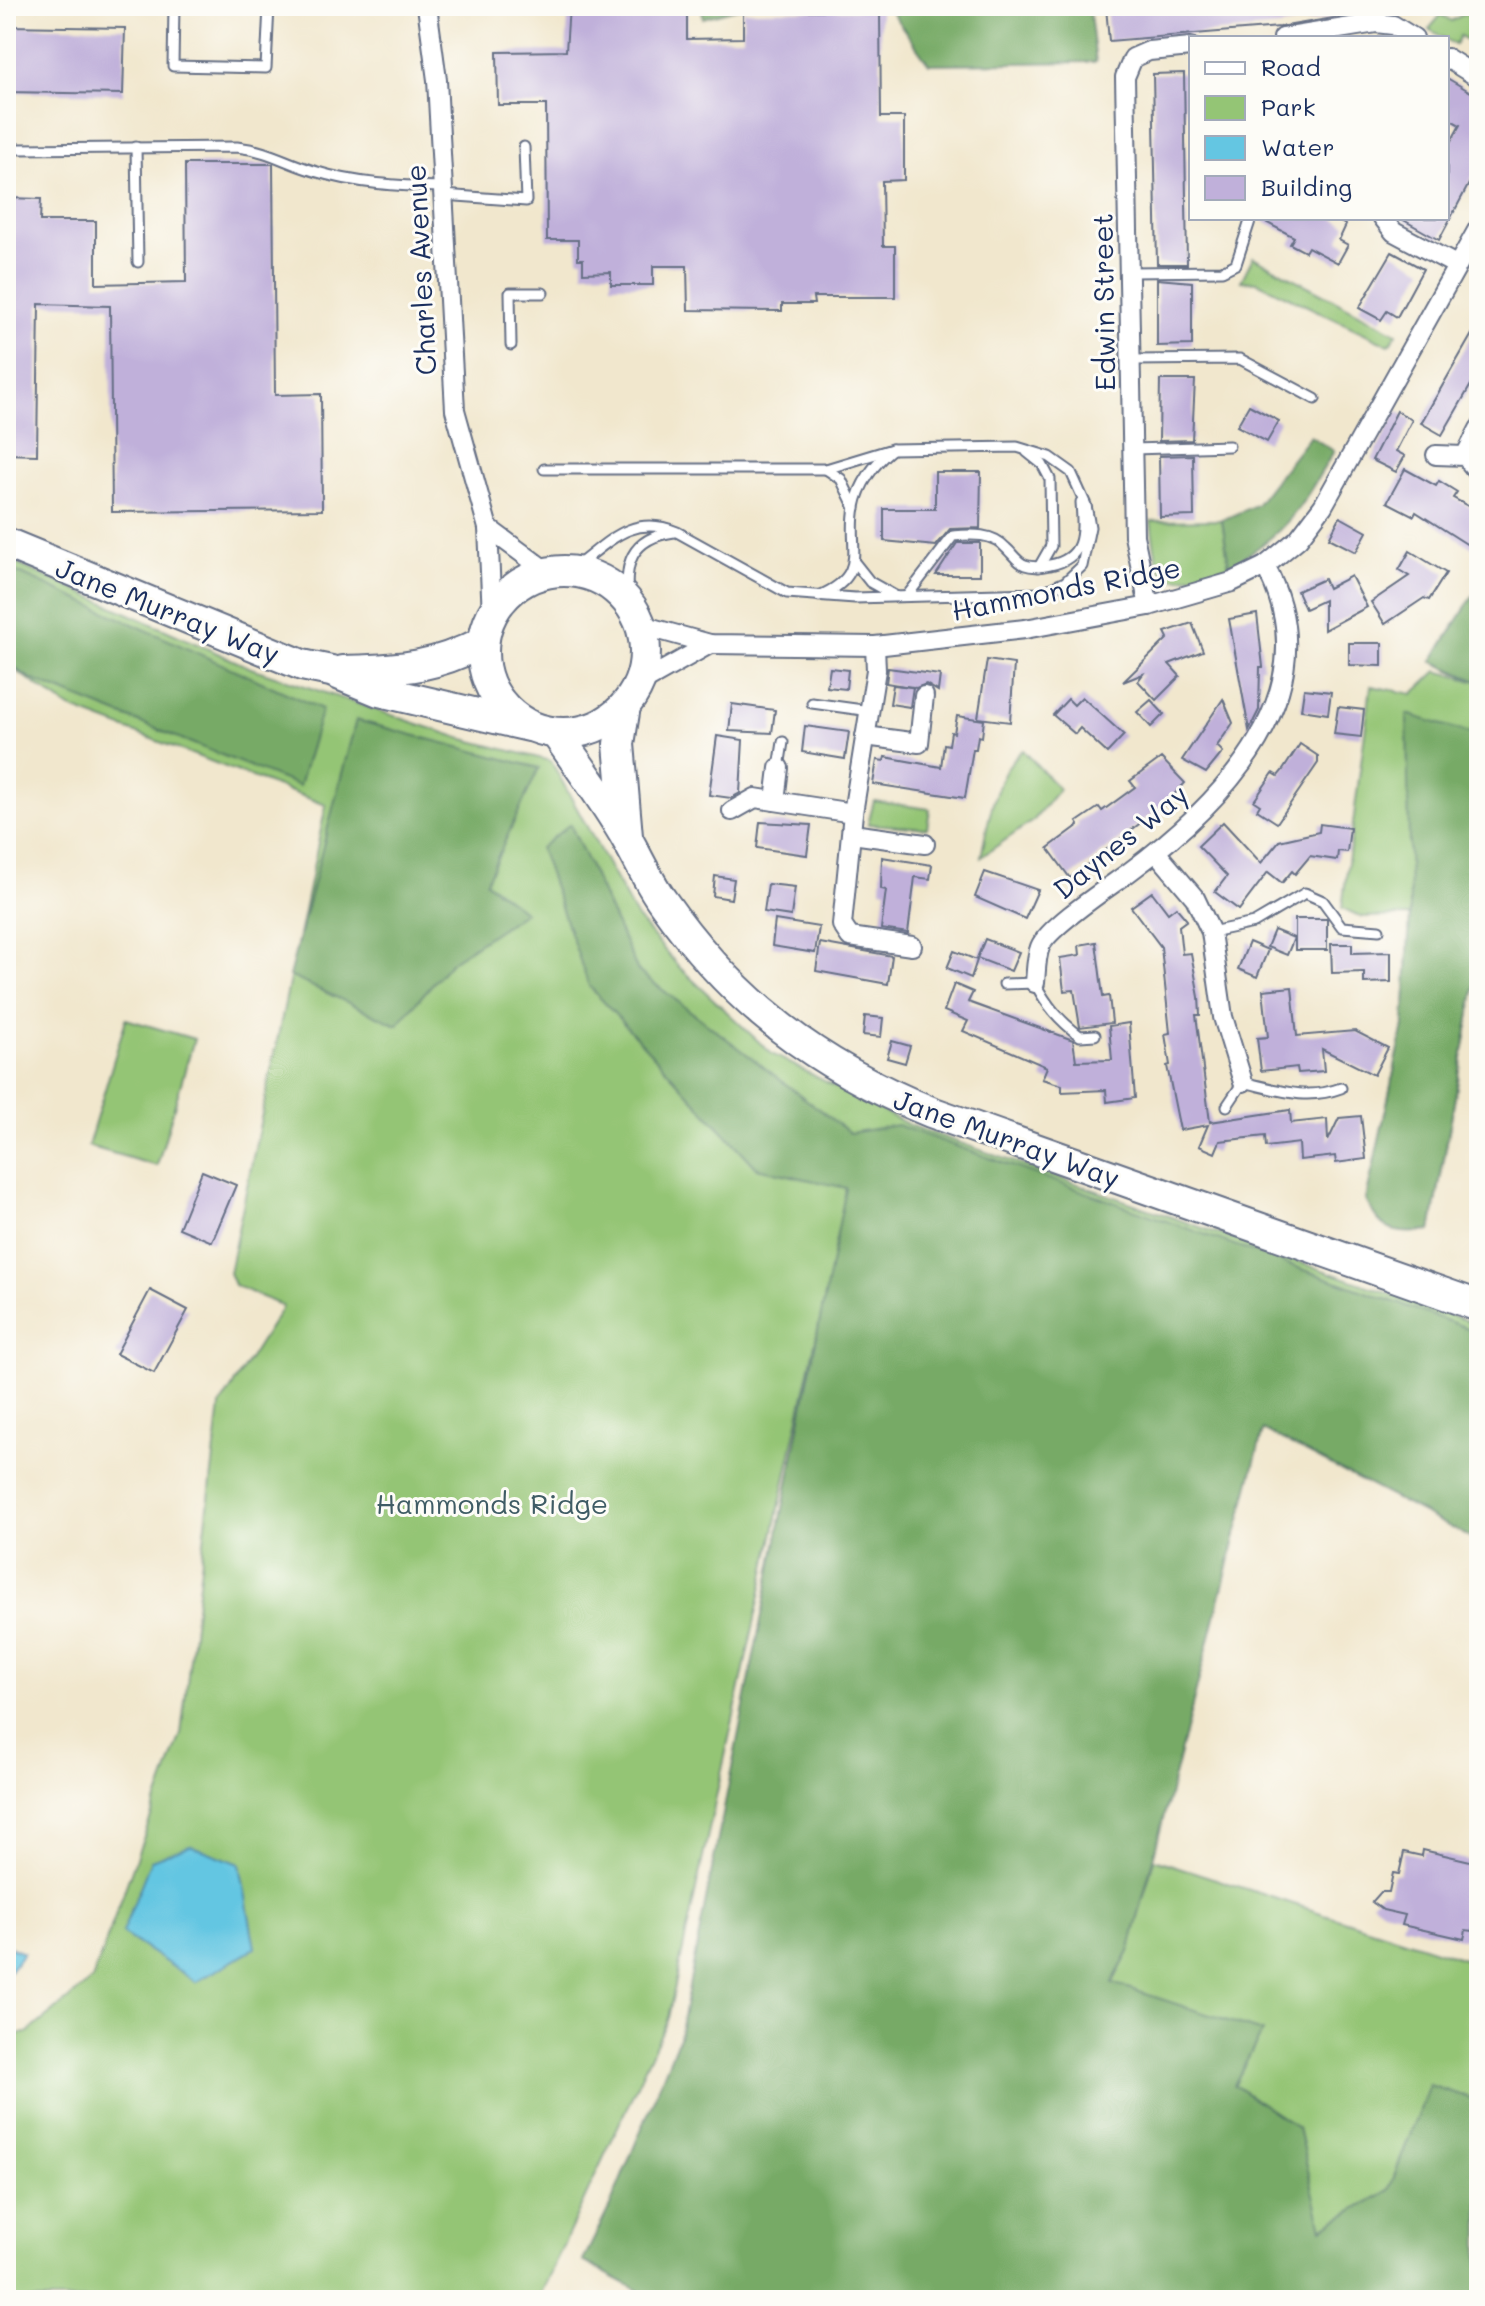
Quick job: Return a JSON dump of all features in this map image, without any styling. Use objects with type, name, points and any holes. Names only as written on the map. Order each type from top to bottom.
[{"type":"main road","name":"Jane Murray Way","points":[[6,543],[272,654],[331,671],[379,691],[543,729],[627,838],[660,899],[699,951],[793,1039],[863,1084],[931,1112],[1479,1306]]},
{"type":"main road","points":[[559,572],[590,575],[612,587],[635,614],[645,655],[632,695],[605,722],[582,732],[543,729],[508,711],[493,691],[484,668],[488,629],[506,596],[525,581],[559,572]]},
{"type":"main road","name":"Jane Murray Way","points":[[331,671],[412,669],[453,657],[488,629]]},
{"type":"main road","name":"Jane Murray Way","points":[[627,838],[619,744],[632,695]]},
{"type":"street","name":"Charles Avenue","points":[[427,6],[437,80],[455,410],[488,528],[488,629]]},
{"type":"street","points":[[1324,35],[1376,23],[1393,25],[1411,36]]},
{"type":"street","name":"Edwin Street","points":[[1149,606],[1134,536],[1132,272],[1125,77],[1133,58],[1149,51],[1189,47]]},
{"type":"street","points":[[1449,59],[1479,78]]},
{"type":"street","points":[[1385,220],[1394,232],[1456,265]]},
{"type":"street","name":"Hammonds Ridge","points":[[635,614],[710,644],[875,646],[1025,629],[1149,606],[1232,582],[1265,566],[1298,539],[1323,506],[1479,227]]},
{"type":"street","points":[[1465,456],[1479,429]]},
{"type":"street","points":[[1436,455],[1465,456]]},
{"type":"street","points":[[1465,456],[1479,474]]},
{"type":"street","points":[[488,528],[559,572]]},
{"type":"street","name":"Daynes Way","points":[[1035,983],[1040,945],[1083,905],[1156,852],[1212,802],[1252,752],[1275,703],[1288,652],[1280,594],[1265,566]]},
{"type":"street","points":[[632,695],[710,644]]},
{"type":"street","points":[[875,646],[876,670],[853,813],[842,925],[850,937],[912,946]]},
{"type":"street","points":[[865,736],[919,743],[924,696]]},
{"type":"street","points":[[775,801],[779,768]]},
{"type":"street","points":[[732,811],[755,798],[853,813]]},
{"type":"street","points":[[852,834],[925,844]]},
{"type":"street","points":[[1156,852],[1195,898],[1211,932],[1223,1017],[1243,1082]]},
{"type":"lane","points":[[174,6],[173,66],[266,68],[269,6]]},
{"type":"lane","points":[[18,149],[136,147],[268,151],[311,170],[353,180],[526,201],[524,147]]},
{"type":"lane","points":[[136,147],[138,262]]},
{"type":"lane","points":[[1132,272],[1222,271],[1236,264],[1250,220]]},
{"type":"lane","points":[[511,345],[510,293],[543,293]]},
{"type":"lane","points":[[1133,360],[1240,359],[1315,399]]},
{"type":"lane","points":[[1134,449],[1229,446]]},
{"type":"lane","points":[[1017,447],[1042,464],[1050,479],[1051,546],[1039,567]]},
{"type":"lane","points":[[544,469],[826,469],[873,452],[892,449],[1017,447],[1057,461],[1071,472],[1090,516],[1085,558],[1076,573],[1058,586],[1029,595],[816,598],[787,593],[677,532],[641,524],[626,528],[559,572]]},
{"type":"lane","points":[[816,598],[842,582],[855,563],[855,508],[873,467],[892,449]]},
{"type":"lane","points":[[826,469],[841,479],[855,508]]},
{"type":"lane","points":[[907,596],[953,536],[980,535],[998,540],[1019,561],[1039,567],[1066,561],[1076,554],[1082,517],[1081,494]]},
{"type":"lane","points":[[635,614],[627,567],[638,547],[659,534],[677,532]]},
{"type":"lane","points":[[855,563],[870,582],[895,597]]},
{"type":"lane","points":[[812,703],[825,700],[870,711]]},
{"type":"lane","points":[[779,768],[783,742]]},
{"type":"lane","points":[[1211,932],[1254,923],[1305,893],[1323,901],[1342,927],[1379,930]]},
{"type":"lane","points":[[1004,984],[1035,983],[1047,1006],[1061,1022],[1080,1036],[1095,1035]]},
{"type":"lane","points":[[1227,1106],[1243,1082],[1298,1096],[1323,1095],[1341,1088]]},
{"type":"green space","points":[[702,6],[747,6],[703,18]]},
{"type":"green space","points":[[887,6],[1089,6],[1096,62],[929,64]]},
{"type":"green space","points":[[1479,6],[1479,47],[1460,36],[1455,45],[1449,41],[1449,36],[1440,36],[1429,29],[1441,15],[1451,21]]},
{"type":"green space","points":[[1253,257],[1397,333],[1389,345],[1257,282],[1241,281]]},
{"type":"green space","points":[[1310,436],[1334,451],[1311,489],[1280,530],[1229,566],[1222,520],[1256,505]]},
{"type":"green space","points":[[1222,520],[1229,566],[1178,578],[1162,572],[1151,521]]},
{"type":"green space","name":"Hammonds Ridge","points":[[6,559],[251,668],[460,738],[551,761],[637,918],[679,967],[772,1054],[909,1125],[1479,1325],[1479,1542],[847,1196],[668,2018],[538,2300],[6,2300],[6,2035],[27,2033],[92,1980],[181,1734],[220,1406],[283,1306],[234,1285],[229,1273],[326,805],[70,708],[6,664]]},
{"type":"green space","points":[[6,567],[322,709],[299,786],[31,679],[6,662]]},
{"type":"green space","points":[[1479,587],[1479,963],[1431,1231],[1399,1231],[1384,1226],[1366,1200],[1404,1026],[1410,916],[1361,917],[1342,908],[1371,686],[1413,694],[1437,671],[1473,681],[1432,661]]},
{"type":"green space","points":[[1479,587],[1479,682],[1432,661]]},
{"type":"green space","points":[[1407,714],[1469,733],[1479,728],[1479,963],[1431,1231],[1408,1232],[1384,1226],[1366,1200],[1404,1026],[1410,916]]},
{"type":"green space","points":[[356,720],[539,768],[486,882],[525,912],[452,961],[397,1025],[289,976]]},
{"type":"green space","points":[[1023,750],[1059,789],[1034,820],[981,857],[999,784],[1013,759]]},
{"type":"green space","points":[[874,801],[930,809],[927,828],[868,824]]},
{"type":"green space","points":[[570,824],[638,971],[850,1133],[897,1125],[1479,1332],[1479,1542],[1263,1430],[1129,1952],[1112,1983],[1262,2032],[1234,2085],[1298,2128],[1322,2228],[1389,2190],[1429,2085],[1479,2101],[1479,2300],[656,2300],[583,2261],[610,2206],[679,2037],[846,1188],[757,1168],[589,986],[540,848]]},
{"type":"green space","points":[[126,1019],[194,1039],[157,1166],[88,1146]]},
{"type":"green space","points":[[1154,1859],[1479,1964],[1479,2101],[1429,2085],[1389,2190],[1321,2228],[1298,2128],[1234,2085],[1261,2032],[1112,1984],[1129,1952]]},
{"type":"water","points":[[190,1845],[240,1864],[255,1948],[196,1982],[122,1933],[151,1860]]},
{"type":"water","points":[[6,1945],[23,1953],[6,1976]]},
{"type":"building","points":[[569,6],[687,6],[687,39],[743,38],[743,11],[880,10],[881,117],[904,117],[904,180],[882,181],[883,246],[895,246],[895,297],[813,297],[814,304],[782,304],[782,311],[688,310],[687,266],[653,266],[653,285],[611,285],[611,272],[583,273],[583,259],[578,259],[578,240],[547,240],[546,105],[498,105],[497,52],[566,51]]},
{"type":"building","points":[[1356,6],[1357,14],[1280,27],[1109,41],[1106,7]]},
{"type":"building","points":[[6,26],[125,28],[123,94],[6,92]]},
{"type":"building","points":[[1184,73],[1187,264],[1157,264],[1153,74]]},
{"type":"building","points":[[1449,79],[1479,97],[1479,165],[1439,240],[1404,220],[1449,220],[1449,145],[1460,125],[1449,119]]},
{"type":"building","points":[[185,164],[273,164],[275,395],[321,394],[322,510],[112,512],[110,306],[39,304],[37,455],[6,454],[6,198],[41,199],[40,221],[96,221],[96,284],[186,282]]},
{"type":"building","points":[[1262,220],[1337,220],[1346,225],[1339,240],[1348,245],[1338,263],[1308,247],[1305,252],[1290,244],[1294,237]]},
{"type":"building","points":[[1392,252],[1423,269],[1397,317],[1387,311],[1381,320],[1359,308]]},
{"type":"building","points":[[1157,279],[1192,282],[1192,345],[1157,346]]},
{"type":"building","points":[[1479,322],[1479,371],[1442,435],[1421,423]]},
{"type":"building","points":[[1160,380],[1195,380],[1192,440],[1159,441]]},
{"type":"building","points":[[1249,405],[1279,421],[1267,442],[1237,426]]},
{"type":"building","points":[[1397,411],[1412,420],[1396,451],[1405,456],[1396,472],[1372,460]]},
{"type":"building","points":[[1193,455],[1194,516],[1160,517],[1159,456]]},
{"type":"building","points":[[1405,469],[1436,486],[1439,481],[1457,492],[1453,498],[1479,512],[1479,552],[1416,512],[1414,516],[1387,502]]},
{"type":"building","points":[[935,472],[981,472],[980,528],[950,529],[936,546],[884,541],[884,509],[935,509]]},
{"type":"building","points":[[1340,517],[1367,532],[1356,552],[1329,538]]},
{"type":"building","points":[[957,543],[980,543],[980,575],[936,575]]},
{"type":"building","points":[[1410,551],[1446,573],[1429,600],[1424,598],[1385,624],[1371,602],[1409,576],[1399,570]]},
{"type":"building","points":[[1351,576],[1367,607],[1324,630],[1324,600],[1305,609],[1297,591],[1324,579],[1328,588]]},
{"type":"building","points":[[1257,614],[1263,667],[1260,667],[1259,710],[1249,730],[1229,619]]},
{"type":"building","points":[[1192,623],[1203,651],[1169,664],[1180,676],[1156,700],[1138,681],[1143,674],[1123,682],[1168,638],[1165,632]]},
{"type":"building","points":[[1349,643],[1382,643],[1382,666],[1349,665]]},
{"type":"building","points":[[987,660],[1014,664],[1010,722],[978,718]]},
{"type":"building","points":[[830,668],[848,670],[846,689],[827,687]]},
{"type":"building","points":[[888,668],[940,675],[938,691],[926,684],[916,688],[886,683]]},
{"type":"building","points":[[893,685],[913,687],[910,707],[890,704]]},
{"type":"building","points":[[1304,689],[1331,692],[1328,714],[1301,710]]},
{"type":"building","points":[[1082,697],[1124,735],[1107,753],[1080,728],[1075,734],[1053,715],[1068,699],[1074,705]]},
{"type":"building","points":[[1223,699],[1233,723],[1217,746],[1223,752],[1206,773],[1182,760]]},
{"type":"building","points":[[1151,700],[1164,714],[1151,727],[1137,712]]},
{"type":"building","points":[[732,704],[775,710],[772,733],[729,731]]},
{"type":"building","points":[[1338,707],[1364,710],[1361,737],[1334,734]]},
{"type":"building","points":[[957,716],[984,720],[982,737],[978,736],[976,749],[973,749],[965,798],[873,784],[877,760],[884,761],[885,757],[941,767],[944,744],[949,745]]},
{"type":"building","points":[[805,726],[849,732],[845,759],[802,752]]},
{"type":"building","points":[[717,736],[743,740],[740,793],[731,798],[709,795]]},
{"type":"building","points":[[1300,744],[1318,756],[1318,763],[1277,823],[1257,810],[1260,805],[1254,801],[1273,773],[1278,776],[1283,770]]},
{"type":"building","points":[[1161,758],[1185,783],[1166,803],[1070,878],[1048,848],[1079,825],[1077,822],[1099,807],[1102,811],[1135,787],[1130,781]]},
{"type":"building","points":[[760,822],[811,825],[807,855],[757,848]]},
{"type":"building","points":[[1223,822],[1261,863],[1279,841],[1319,832],[1320,824],[1350,828],[1347,852],[1338,851],[1337,860],[1310,856],[1295,874],[1292,871],[1282,883],[1268,872],[1239,910],[1215,892],[1227,876],[1198,846]]},
{"type":"building","points":[[882,857],[932,865],[930,879],[915,877],[908,933],[881,929],[886,890],[881,889]]},
{"type":"building","points":[[985,872],[1038,890],[1025,919],[975,897]]},
{"type":"building","points":[[715,876],[734,879],[731,899],[713,896]]},
{"type":"building","points":[[768,884],[795,887],[791,916],[764,912]]},
{"type":"building","points":[[1152,892],[1168,913],[1176,907],[1187,920],[1179,926],[1182,954],[1191,953],[1199,997],[1200,1015],[1196,1015],[1210,1122],[1290,1110],[1291,1123],[1327,1119],[1328,1141],[1339,1118],[1361,1116],[1366,1159],[1336,1163],[1335,1156],[1300,1160],[1299,1143],[1266,1147],[1265,1136],[1220,1141],[1215,1153],[1199,1146],[1208,1125],[1180,1130],[1167,1066],[1170,1065],[1165,1034],[1170,1033],[1161,947],[1131,907]]},
{"type":"building","points":[[1295,919],[1327,919],[1327,950],[1295,950]]},
{"type":"building","points":[[775,920],[819,927],[815,953],[772,946]]},
{"type":"building","points":[[1274,930],[1294,938],[1287,955],[1267,947]]},
{"type":"building","points":[[985,939],[1019,952],[1011,971],[977,958]]},
{"type":"building","points":[[1096,942],[1103,997],[1109,996],[1112,1023],[1080,1027],[1074,990],[1064,991],[1060,958],[1080,955],[1079,945]]},
{"type":"building","points":[[1249,942],[1268,950],[1257,977],[1238,969]]},
{"type":"building","points":[[820,943],[892,956],[888,984],[816,971]]},
{"type":"building","points":[[1331,944],[1352,944],[1352,953],[1391,952],[1391,982],[1364,983],[1364,972],[1332,973]]},
{"type":"building","points":[[954,951],[977,960],[971,978],[947,968]]},
{"type":"building","points":[[954,984],[973,992],[968,1002],[1073,1040],[1076,1061],[1112,1060],[1109,1026],[1129,1023],[1135,1098],[1107,1102],[1106,1090],[1062,1092],[1062,1085],[1042,1079],[1047,1067],[963,1031],[968,1021],[944,1011]]},
{"type":"building","points":[[1292,987],[1297,1036],[1355,1031],[1388,1048],[1374,1075],[1322,1049],[1324,1071],[1298,1073],[1297,1067],[1261,1071],[1257,1038],[1268,1037],[1263,990]]},
{"type":"building","points":[[865,1016],[883,1018],[881,1037],[863,1035]]},
{"type":"building","points":[[892,1041],[910,1046],[905,1063],[887,1058]]},
{"type":"building","points":[[202,1171],[236,1185],[212,1242],[179,1228]]},
{"type":"building","points":[[150,1290],[188,1310],[154,1373],[116,1354]]},
{"type":"building","points":[[1423,1850],[1479,1863],[1479,1906],[1473,1931],[1466,1930],[1464,1939],[1402,1925],[1405,1915],[1383,1910],[1372,1902],[1381,1892],[1389,1892],[1393,1873],[1399,1874],[1404,1852],[1422,1856]]}]
